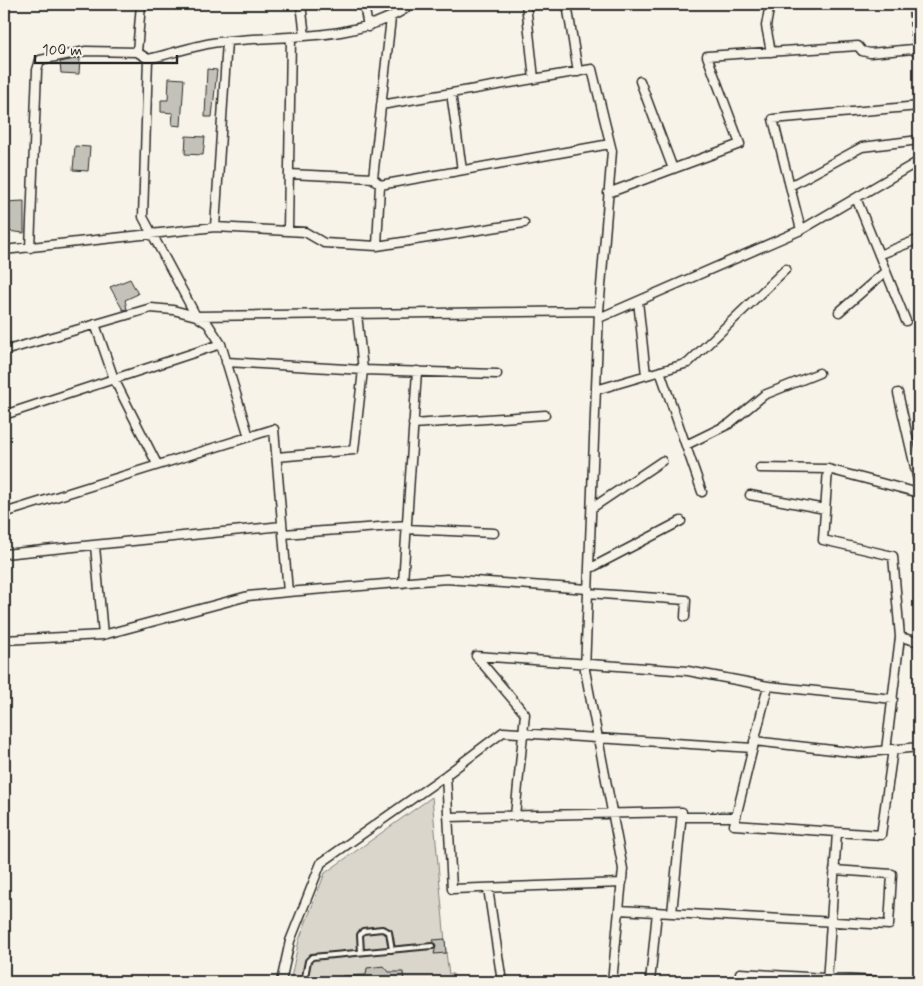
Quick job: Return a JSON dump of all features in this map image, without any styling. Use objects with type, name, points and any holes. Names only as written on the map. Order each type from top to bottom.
[{"type":"street","points":[[137,52],[141,4]]},
{"type":"street","points":[[301,4],[305,36]]},
{"type":"street","points":[[364,4],[368,27]]},
{"type":"street","points":[[30,248],[36,70],[40,60],[86,51],[137,52],[148,59],[227,41],[305,36],[368,27],[391,18],[405,9],[407,4]]},
{"type":"street","points":[[526,4],[534,79]]},
{"type":"street","points":[[567,4],[578,72]]},
{"type":"street","points":[[770,4],[766,26],[771,52]]},
{"type":"street","points":[[373,178],[391,18]]},
{"type":"street","points":[[288,231],[290,37]]},
{"type":"street","points":[[215,227],[227,41]]},
{"type":"street","points":[[608,193],[740,144],[707,56],[858,46],[862,51],[870,53],[913,49],[919,55]]},
{"type":"street","points":[[148,59],[143,218],[196,316],[208,324],[221,344],[248,437]]},
{"type":"street","points":[[381,105],[592,69],[610,144],[599,314],[586,664],[598,738],[624,869],[612,982]]},
{"type":"street","points":[[640,81],[673,169]]},
{"type":"street","points":[[451,93],[462,170]]},
{"type":"street","points":[[801,230],[773,119],[919,106]]},
{"type":"street","points":[[790,186],[862,147],[919,140]]},
{"type":"street","points":[[380,185],[610,144]]},
{"type":"street","points":[[4,351],[151,308],[172,310],[196,316],[599,314],[638,301],[801,230],[919,161]]},
{"type":"street","points":[[289,174],[373,178],[380,185],[377,246]]},
{"type":"street","points":[[856,198],[906,321]]},
{"type":"street","points":[[4,250],[215,227],[305,232],[324,243],[377,246],[524,223]]},
{"type":"street","points":[[879,255],[919,239]]},
{"type":"street","points":[[596,390],[688,363],[786,269]]},
{"type":"street","points":[[839,312],[886,271]]},
{"type":"street","points":[[638,301],[646,375]]},
{"type":"street","points":[[277,457],[354,450],[363,370],[357,314]]},
{"type":"street","points":[[95,324],[114,379],[157,464]]},
{"type":"street","points":[[4,416],[221,344]]},
{"type":"street","points":[[226,362],[363,370],[497,374]]},
{"type":"street","points":[[660,371],[702,492]]},
{"type":"street","points":[[403,583],[417,372]]},
{"type":"street","points":[[686,445],[729,424],[764,395],[819,373]]},
{"type":"street","points":[[898,393],[919,485]]},
{"type":"street","points":[[413,424],[545,415]]},
{"type":"street","points":[[4,513],[274,429],[288,592]]},
{"type":"street","points":[[592,508],[662,461]]},
{"type":"street","points":[[760,468],[828,469],[919,493]]},
{"type":"street","points":[[768,686],[734,825],[881,835],[890,750],[892,699],[900,637],[893,556],[823,540],[828,469]]},
{"type":"street","points":[[750,495],[825,510]]},
{"type":"street","points":[[589,569],[681,520]]},
{"type":"street","points":[[4,554],[283,530],[407,527],[494,533]]},
{"type":"street","points":[[95,546],[103,635]]},
{"type":"street","points":[[4,640],[103,635],[248,596],[446,580],[686,600],[685,617]]},
{"type":"street","points":[[900,637],[919,642]]},
{"type":"street","points":[[515,816],[525,714],[476,656],[688,672],[768,686],[892,699]]},
{"type":"street","points":[[281,982],[290,941],[321,863],[446,775],[503,732],[859,752],[919,747]]},
{"type":"street","points":[[446,775],[452,889],[622,883]]},
{"type":"street","points":[[448,818],[682,812],[672,913]]},
{"type":"street","points":[[682,817],[736,817]]},
{"type":"street","points":[[827,980],[837,832]]},
{"type":"street","points":[[619,910],[889,925],[892,874],[834,870]]},
{"type":"street","points":[[488,888],[502,982]]},
{"type":"street","points":[[650,982],[657,912]]},
{"type":"street","points":[[739,982],[740,973],[827,980],[892,982]]},
{"type":"lane","points":[[361,952],[360,935],[363,931],[382,929],[389,932],[392,950]]},
{"type":"lane","points":[[304,982],[308,961],[312,956],[432,946]]},
{"type":"path","points":[[908,4],[913,49]]},
{"type":"shaded area","points":[[432,797],[446,953],[449,974],[453,974],[454,982],[290,982],[299,940],[325,873]]},
{"type":"building","points":[[80,58],[79,74],[61,73],[60,62]]},
{"type":"building","points":[[207,69],[217,70],[212,117],[205,117]]},
{"type":"building","points":[[169,78],[184,79],[181,126],[172,125],[173,113],[161,112],[161,100],[168,100]]},
{"type":"building","points":[[186,136],[205,137],[203,155],[185,154]]},
{"type":"building","points":[[75,146],[90,147],[88,171],[73,170]]},
{"type":"building","points":[[24,201],[24,233],[7,231],[4,220],[4,202]]},
{"type":"building","points":[[130,279],[138,294],[125,300],[127,309],[123,310],[110,287]]},
{"type":"building","points":[[445,939],[446,953],[434,954],[436,946],[433,940]]},
{"type":"building","points":[[384,966],[389,972],[403,972],[404,982],[342,982],[342,976],[366,975],[367,968]]}]
